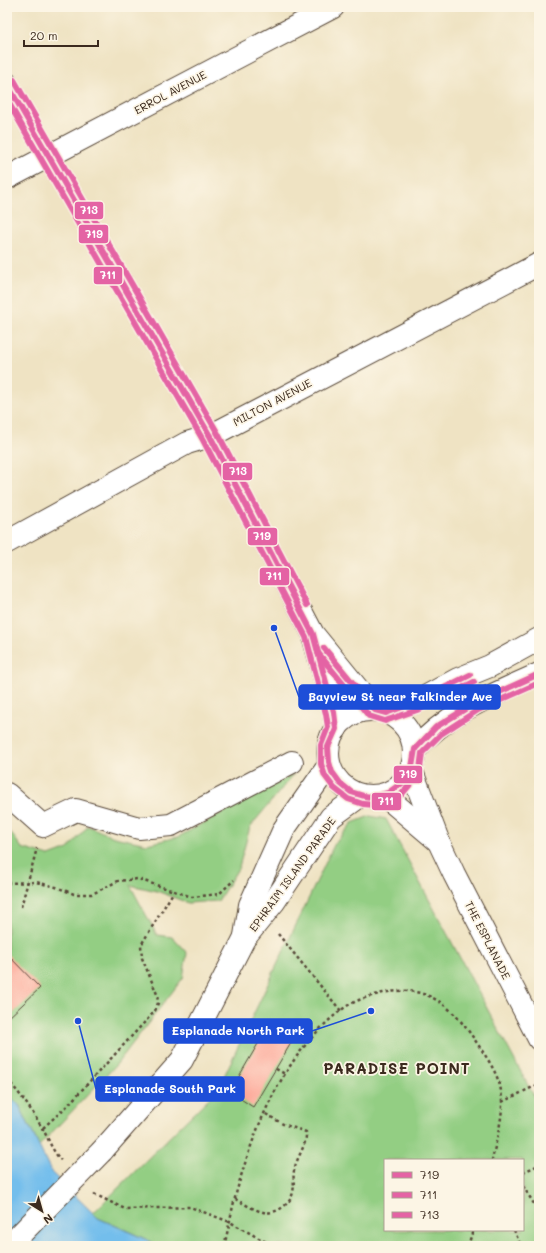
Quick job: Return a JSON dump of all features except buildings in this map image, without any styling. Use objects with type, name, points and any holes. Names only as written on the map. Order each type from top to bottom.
[{"type":"street","name":"ERROL AVENUE","points":[[7,178],[333,7]]},
{"type":"street","points":[[7,84],[210,436],[313,634],[334,712],[336,729]]},
{"type":"street","name":"MILTON AVENUE","points":[[7,542],[187,443],[210,436],[539,264]]},
{"type":"street","points":[[313,634],[381,711],[396,718],[404,726],[410,735],[413,759]]},
{"type":"street","points":[[530,644],[538,677],[451,717],[431,732],[413,759],[404,780],[395,789],[384,795],[372,797],[360,796],[346,789],[336,779],[329,765],[328,750],[332,735],[349,716],[381,711],[416,702],[458,679],[490,666],[530,644]]},
{"type":"street","name":"THE ESPLANADE","points":[[413,759],[438,840],[539,1039]]},
{"type":"street","points":[[7,794],[43,826],[76,810],[139,828],[171,825],[292,762]]},
{"type":"street","name":"EPHRAIM ISLAND PARADE","points":[[244,939],[250,905],[284,829],[329,765]]},
{"type":"street","name":"THE ESPLANADE","points":[[384,795],[438,840]]},
{"type":"street","name":"EPHRAIM ISLAND PARADE","points":[[9,1246],[102,1151],[182,1060],[244,939],[274,902],[331,817],[360,796]]},
{"type":"path","points":[[21,907],[43,826]]},
{"type":"path","points":[[7,883],[29,882],[56,887],[74,894],[92,894],[118,881],[138,879],[192,897],[218,894],[235,879]]},
{"type":"path","points":[[42,1128],[67,1106],[155,1011],[158,1003],[157,994],[142,958],[140,945],[174,891]]},
{"type":"path","points":[[275,930],[341,1011]]},
{"type":"path","points":[[224,1246],[235,1199],[252,1143],[264,1113],[285,1074],[302,1049],[341,1011],[356,1002],[374,995],[393,991],[413,990],[430,996],[455,1015],[475,1040],[492,1066],[500,1086],[502,1102],[500,1125],[493,1159]]},
{"type":"path","points":[[276,1070],[285,1074]]},
{"type":"path","points":[[7,1079],[42,1128],[56,1155],[66,1165]]},
{"type":"path","points":[[502,1102],[539,1084]]},
{"type":"path","points":[[235,1199],[263,1213],[276,1211],[286,1205],[294,1191],[292,1176],[306,1139],[306,1132],[283,1124],[264,1113]]},
{"type":"path","points":[[524,1172],[539,1165]]},
{"type":"path","points":[[524,1188],[539,1212]]},
{"type":"path","points":[[90,1190],[96,1195],[125,1209],[190,1207],[230,1222],[273,1246]]},
{"type":"path","points":[[468,1246],[473,1231]]},
{"type":"path","points":[[514,1231],[521,1246]]},
{"type":"green space","points":[[294,774],[250,827],[239,867],[218,901],[188,903],[157,891],[130,885],[157,935],[172,937],[187,953],[183,978],[116,1065],[39,1146],[19,1105],[7,1094],[7,828],[22,848],[49,856],[68,849],[88,826],[114,837],[147,844],[178,837]]},
{"type":"green space","points":[[370,816],[386,819],[539,1104],[539,1246],[155,1246],[152,1242],[98,1218],[93,1213],[218,1089],[334,845],[352,823]]},
{"type":"water","points":[[7,1094],[19,1105],[52,1173],[98,1218],[152,1242],[155,1246],[7,1246]]},
{"type":"transit line","name":"713","points":[[14,80],[217,432],[307,605]]},
{"type":"transit line","name":"719","points":[[7,84],[210,436],[313,634],[334,712],[336,729],[328,747],[329,762],[332,772],[340,783],[351,792],[364,796],[372,797],[388,793],[402,783],[412,767],[415,749],[436,727],[475,703],[539,674]]},
{"type":"transit line","name":"711","points":[[7,100],[203,440],[306,637],[328,727],[321,745],[321,764],[325,776],[334,788],[348,799],[363,804],[374,805],[392,800],[401,795],[413,781],[420,769],[422,753],[441,734],[478,710],[539,683]]},
{"type":"transit line","name":"719","points":[[324,648],[375,710],[386,713],[416,702],[470,675]]},
{"type":"transit line","name":"711","points":[[318,653],[369,716],[385,721],[420,709],[474,682]]},
{"type":"place","name":"Bayview St near Falkinder Ave","points":[[274,628]]},
{"type":"place","name":"Esplanade North Park","points":[[371,1011]]},
{"type":"place","name":"Esplanade South Park","points":[[78,1021]]},
{"type":"district","name":"PARADISE POINT","points":[[397,1068]]}]
